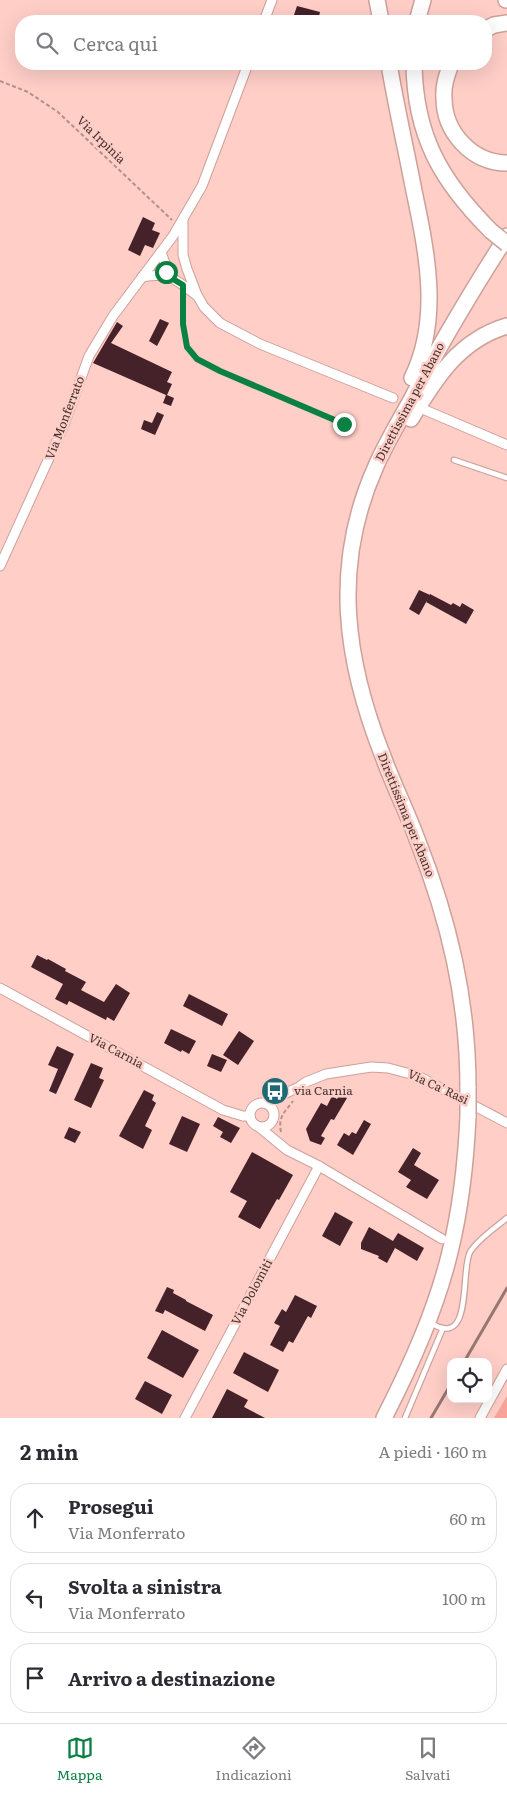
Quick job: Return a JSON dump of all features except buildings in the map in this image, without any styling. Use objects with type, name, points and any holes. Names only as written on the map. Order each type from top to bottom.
[{"type":"highway","points":[[377,0],[381,15]]},
{"type":"highway","points":[[418,15],[423,0]]},
{"type":"highway","points":[[492,26],[507,23]]},
{"type":"highway","points":[[376,466],[390,424],[423,352],[429,310],[429,273],[426,252],[391,70]]},
{"type":"highway","points":[[415,70],[419,116],[434,157],[449,183],[468,208],[507,244]]},
{"type":"highway","points":[[448,70],[444,83],[444,100],[449,125],[458,139],[472,153],[491,161],[507,163]]},
{"type":"highway","name":"Direttissima per Abano","points":[[384,1418],[402,1382],[428,1321],[450,1251],[463,1177],[468,1116],[468,1060],[461,989],[446,921],[417,838],[372,727],[358,682],[352,655],[348,603],[351,552],[359,515],[376,466],[428,367],[482,274],[507,236]]},
{"type":"highway","points":[[376,466],[406,427],[433,382],[446,366],[465,348],[483,336],[507,326]]},
{"type":"street","points":[[266,15],[272,0]]},
{"type":"street","name":"Via Monferrato","points":[[0,566],[55,446],[89,356],[113,316],[182,223],[202,186],[246,70]]},
{"type":"street","name":"Via Monferrato","points":[[182,223],[183,256],[197,295],[204,307],[220,323],[240,335],[393,398]]},
{"type":"street","points":[[142,277],[154,275],[168,276],[164,249],[178,250],[183,256]]},
{"type":"street","name":"Via Monferrato","points":[[168,276],[197,295]]},
{"type":"street","points":[[425,410],[507,444]]},
{"type":"street","name":"Via Carnia","points":[[0,988],[232,1114],[243,1116],[252,1111]]},
{"type":"street","name":"Via Ca' Rasi","points":[[265,1103],[326,1074],[371,1067],[388,1068],[418,1076],[436,1084],[507,1123]]},
{"type":"street","points":[[260,1127],[264,1127],[274,1120],[274,1112],[279,1096]]},
{"type":"street","points":[[274,1112],[269,1105],[261,1103],[252,1111],[253,1122],[287,1150],[319,1166],[442,1238]]},
{"type":"street","points":[[271,1123],[274,1138]]},
{"type":"street","name":"Via Dolomiti","points":[[186,1418],[319,1166]]},
{"type":"street","points":[[480,1418],[507,1369]]},
{"type":"lane","points":[[454,460],[507,478]]},
{"type":"lane","points":[[428,1321],[443,1328],[452,1327],[458,1323],[464,1300],[466,1267],[469,1253],[476,1244],[507,1218]]},
{"type":"lane","points":[[405,1418],[443,1328]]},
{"type":"path","name":"Via Irpinia","points":[[0,81],[28,92],[58,112],[169,217],[182,223]]},
{"type":"path","points":[[183,285],[183,324],[187,347],[197,359],[220,371],[344,424]]},
{"type":"path","points":[[285,1138],[281,1132],[280,1123],[282,1116],[298,1097]]},
{"type":"shaded area","points":[[507,1396],[507,1418],[494,1418]]},
{"type":"railway","points":[[466,1358],[507,1288]]},
{"type":"railway","points":[[431,1418],[447,1391]]},
{"type":"place","name":"via Carnia","points":[[275,1091]]},
{"type":"route","points":[[166,272],[168,276],[183,285],[183,324],[187,347],[197,359],[220,371],[344,424]]}]
